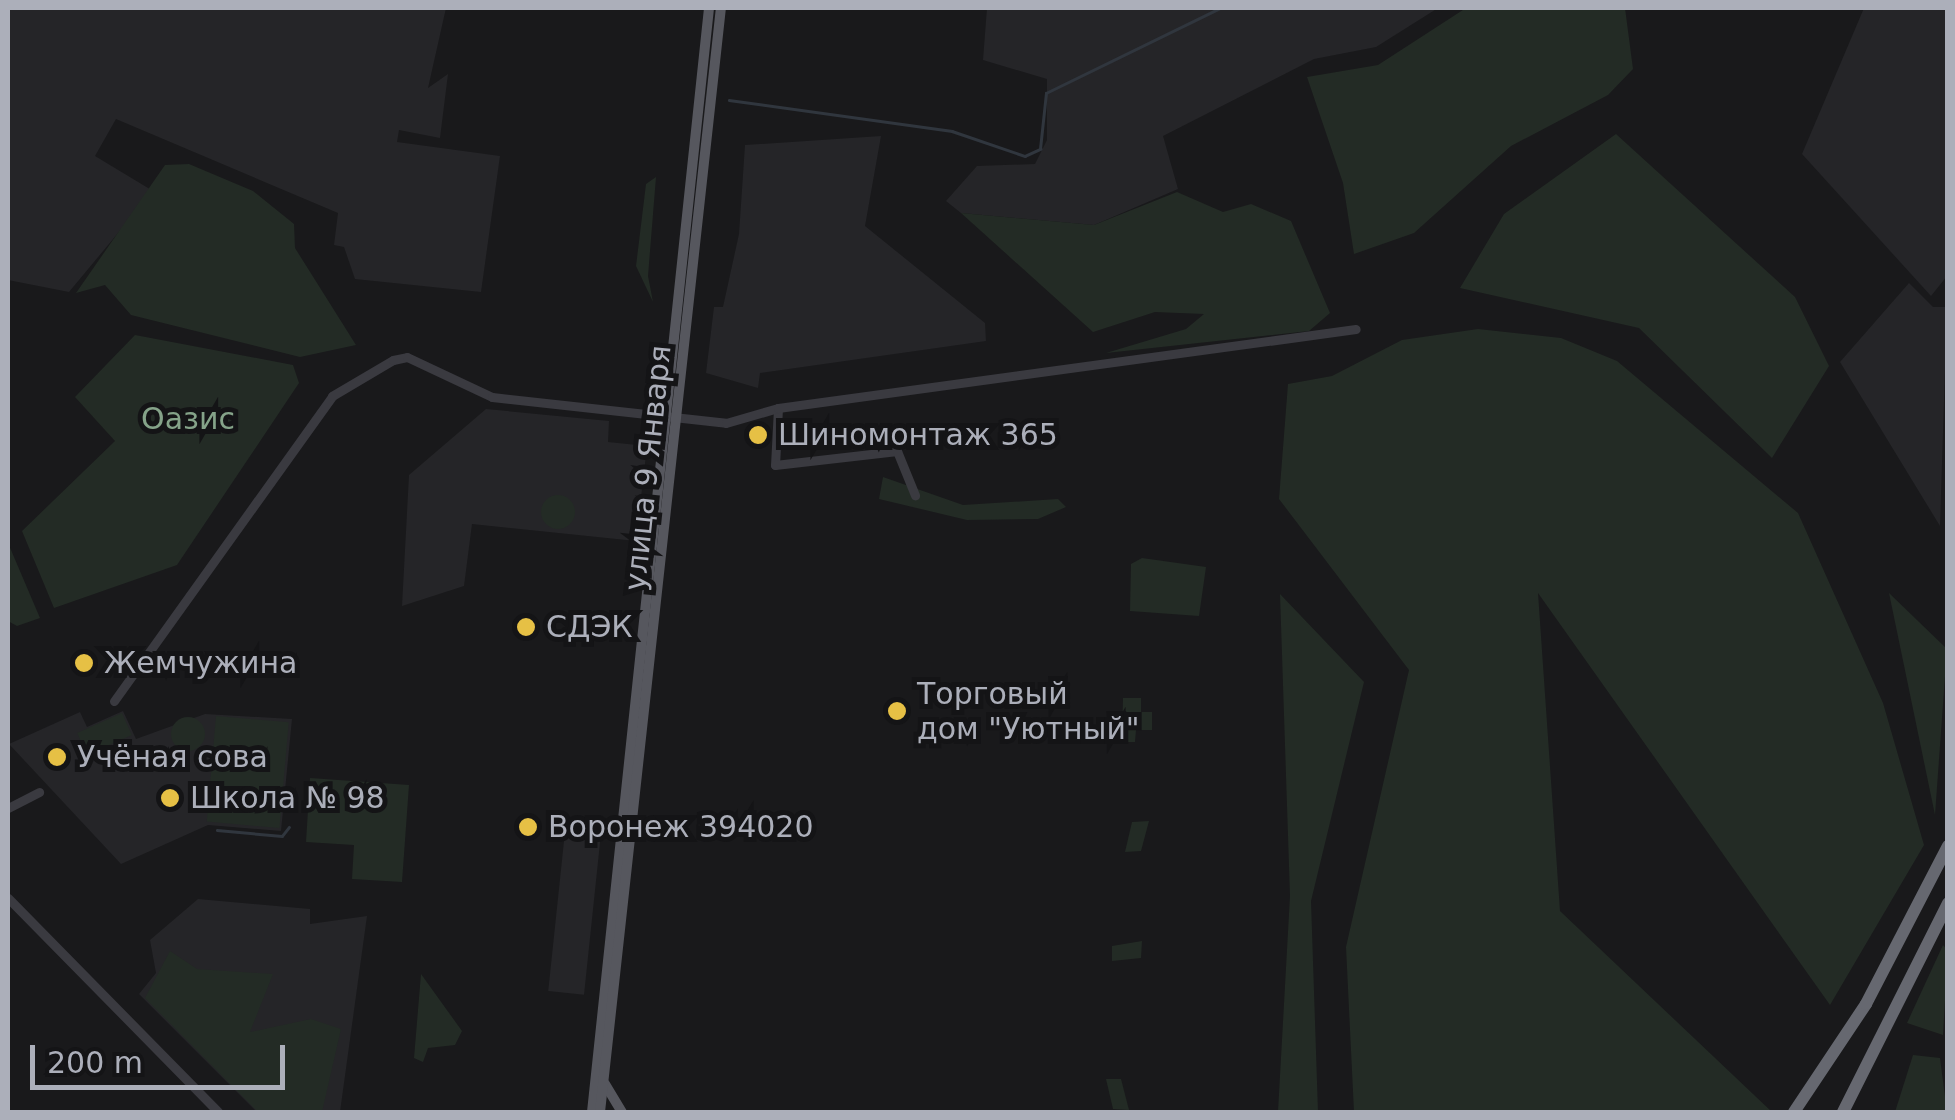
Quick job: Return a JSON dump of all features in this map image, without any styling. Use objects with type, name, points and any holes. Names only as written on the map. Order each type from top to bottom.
[{"type":"highway","points":[[1794,1112],[1866,1004],[1948,846]]},
{"type":"highway","points":[[1843,1112],[1948,903]]},
{"type":"main road","name":"улица 9 Января","points":[[600,1112],[673,418],[709,8]]},
{"type":"main road","name":"улица 9 Января","points":[[682,322],[721,8]]},
{"type":"main road","name":"улица 9 Января","points":[[592,1112],[601,1083]]},
{"type":"main road","points":[[582,1112],[601,1083],[622,1112]]},
{"type":"street","points":[[114,702],[352,379],[407,357],[492,397],[726,423],[778,408],[1356,329]]},
{"type":"street","points":[[778,408],[775,465],[897,451],[910,453]]},
{"type":"street","points":[[897,451],[916,495]]},
{"type":"street","points":[[8,808],[39,792]]},
{"type":"street","points":[[8,898],[218,1112]]},
{"type":"shaded area","points":[[10,8],[446,8],[428,88],[448,74],[440,138],[399,130],[397,142],[500,156],[481,292],[355,279],[344,247],[334,245],[338,213],[116,119],[95,156],[153,191],[69,292],[8,280]]},
{"type":"shaded area","points":[[987,8],[1438,8],[1376,47],[1314,59],[1163,136],[1178,189],[1094,225],[961,213],[946,201],[977,166],[1035,164],[1047,140],[1047,79],[983,60]]},
{"type":"shaded area","points":[[1864,8],[1947,8],[1947,276],[1931,296],[1802,154]]},
{"type":"shaded area","points":[[881,136],[865,226],[985,323],[986,341],[760,373],[758,388],[706,373],[714,307],[723,307],[739,234],[745,145]]},
{"type":"shaded area","points":[[1909,283],[1933,307],[1947,307],[1940,526],[1840,362]]},
{"type":"shaded area","points":[[486,409],[609,421],[608,442],[647,446],[636,541],[472,524],[464,586],[402,606],[409,475]]},
{"type":"shaded area","name":"Школа № 98","points":[[123,711],[136,739],[205,714],[292,719],[281,831],[208,825],[121,864],[9,744],[80,712],[87,727]]},
{"type":"shaded area","points":[[566,822],[602,826],[584,995],[548,991]]},
{"type":"shaded area","points":[[198,899],[310,909],[310,924],[367,916],[340,1112],[257,1112],[139,994],[156,973],[150,940]]},
{"type":"green space","points":[[1466,8],[1625,8],[1633,69],[1608,95],[1511,146],[1414,233],[1354,254],[1343,183],[1307,77],[1378,65]]},
{"type":"green space","points":[[1616,134],[1795,297],[1829,366],[1772,458],[1639,328],[1460,288],[1504,214]]},
{"type":"green space","points":[[189,164],[253,191],[294,224],[295,248],[356,345],[300,357],[131,315],[105,285],[76,293],[165,165]]},
{"type":"green space","points":[[656,177],[648,276],[653,302],[636,266],[646,184]]},
{"type":"green space","points":[[1177,192],[1223,212],[1251,204],[1291,221],[1330,313],[1309,331],[1106,353],[1186,329],[1204,314],[1155,312],[1093,332],[961,213],[1094,225]]},
{"type":"green space","points":[[1478,329],[1561,338],[1617,361],[1798,513],[1883,703],[1924,845],[1830,1005],[1538,593],[1560,911],[1772,1112],[1354,1112],[1346,947],[1409,670],[1279,499],[1288,384],[1332,376],[1402,340]]},
{"type":"green space","name":"Оазис","points":[[135,335],[293,365],[299,383],[177,565],[54,608],[22,531],[115,441],[75,397]]},
{"type":"green space","points":[[883,477],[963,505],[1058,499],[1066,507],[1038,519],[967,520],[879,499]]},
{"type":"green space","points":[[558,495],[570,500],[575,512],[570,524],[558,529],[546,524],[541,512],[546,500]]},
{"type":"green space","points":[[8,543],[40,618],[17,626],[8,621]]},
{"type":"green space","points":[[1142,558],[1206,567],[1199,616],[1130,611],[1131,564]]},
{"type":"green space","points":[[1889,593],[1947,649],[1935,815]]},
{"type":"green space","points":[[1280,594],[1364,682],[1311,901],[1318,1112],[1278,1112],[1290,896]]},
{"type":"green space","points":[[1123,698],[1141,698],[1141,712],[1152,712],[1152,730],[1136,730],[1135,742],[1122,742]]},
{"type":"green space","points":[[122,713],[132,735],[87,755],[77,733]]},
{"type":"green space","points":[[216,716],[289,722],[279,828],[207,822]]},
{"type":"green space","points":[[188,717],[200,722],[205,734],[200,746],[188,751],[176,746],[171,734],[176,722]]},
{"type":"green space","points":[[310,778],[409,785],[402,882],[352,879],[354,845],[306,842]]},
{"type":"green space","points":[[1149,821],[1141,851],[1125,852],[1132,822]]},
{"type":"green space","points":[[1142,941],[1141,958],[1112,961],[1112,946]]},
{"type":"green space","points":[[1943,945],[1948,951],[1943,1035],[1907,1023]]},
{"type":"green space","points":[[170,951],[197,969],[273,974],[250,1032],[311,1019],[341,1029],[322,1112],[258,1112],[145,998]]},
{"type":"green space","points":[[421,974],[462,1031],[455,1045],[428,1048],[423,1062],[414,1058]]},
{"type":"green space","points":[[1913,1055],[1940,1058],[1947,1112],[1895,1112]]},
{"type":"green space","points":[[1106,1079],[1121,1079],[1129,1110],[1113,1109]]},
{"type":"waterway","points":[[729,100],[952,131],[1025,156],[1040,149],[1046,93],[1220,8]]},
{"type":"waterway","points":[[217,830],[282,836],[289,827]]},
{"type":"place","name":"Шиномонтаж 365","points":[[758,435]]},
{"type":"place","name":"СДЭК","points":[[526,627]]},
{"type":"place","name":"Жемчужина","points":[[84,663]]},
{"type":"place","name":"Торговый дом \"Уютный\"","points":[[897,711]]},
{"type":"place","name":"Учёная сова","points":[[57,757]]},
{"type":"place","name":"Школа № 98","points":[[170,798]]},
{"type":"place","name":"Воронеж 394020","points":[[528,827]]}]
